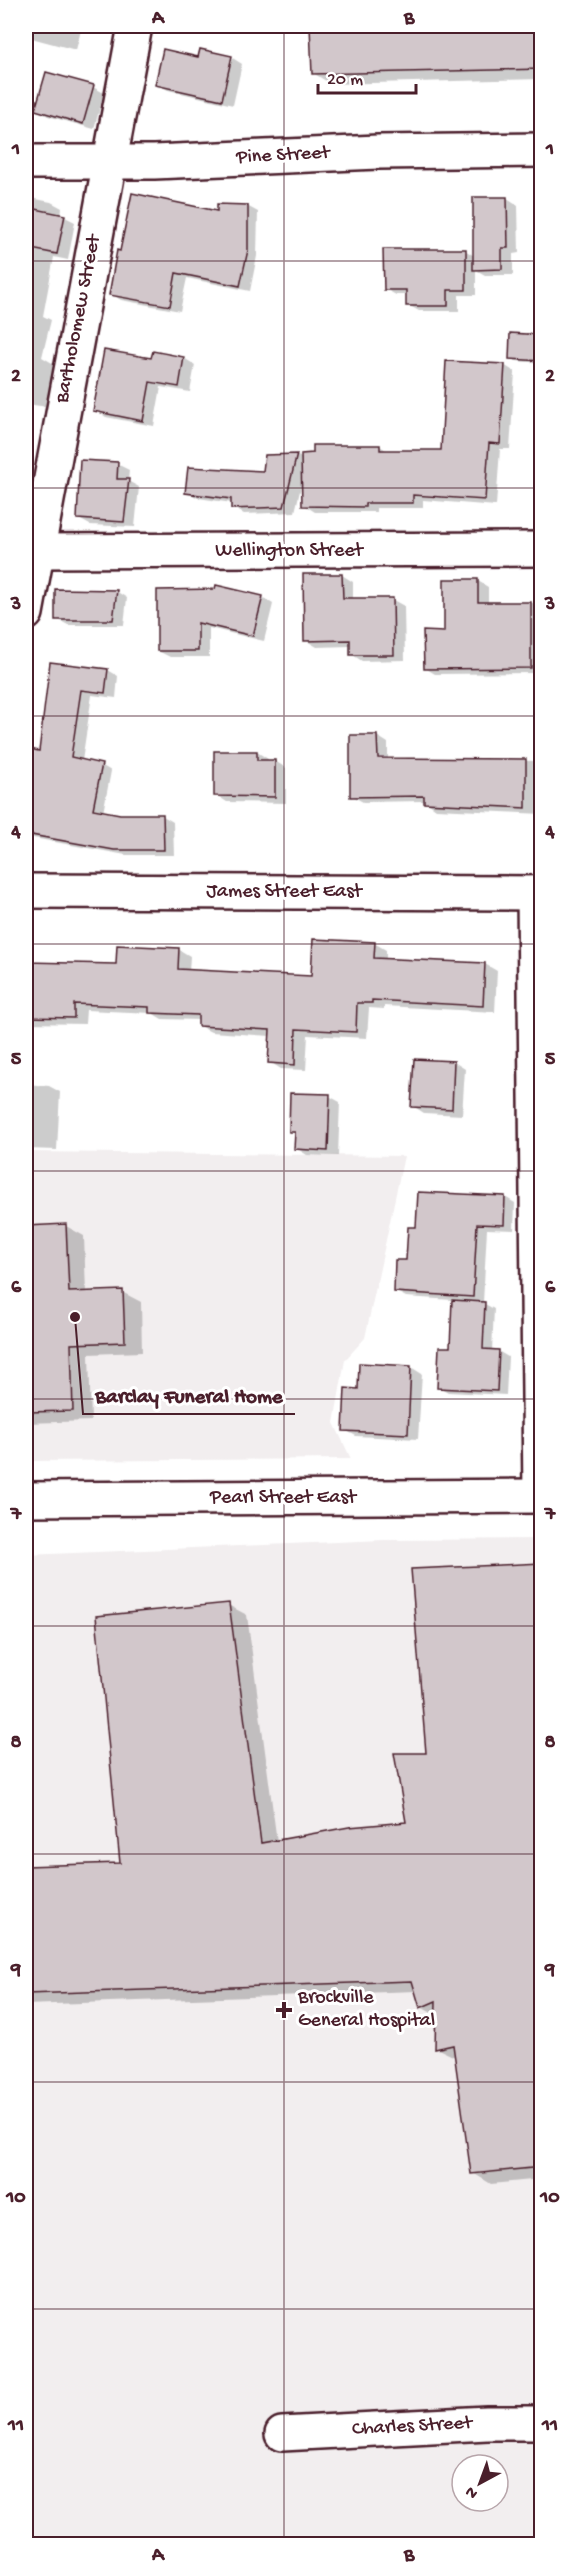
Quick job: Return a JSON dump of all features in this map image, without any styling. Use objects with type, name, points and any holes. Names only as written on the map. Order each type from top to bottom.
[{"type":"street","name":"Bartholomew Street","points":[[26,613],[135,26]]},
{"type":"street","name":"Pine Street","points":[[26,162],[108,162],[378,152],[542,150]]},
{"type":"street","name":"Wellington Street","points":[[36,551],[542,549]]},
{"type":"street","name":"James Street East","points":[[26,891],[538,893]]},
{"type":"street","points":[[538,893],[541,1496]]},
{"type":"street","name":"Pearl Street East","points":[[26,1499],[541,1496]]},
{"type":"street","name":"Charles Street","points":[[282,2434],[487,2423],[542,2423]]},
{"type":"shaded area","points":[[26,1152],[404,1156],[365,1338],[345,1360],[334,1423],[351,1459],[26,1461]]},
{"type":"shaded area","name":"Brockville General Hospital","points":[[541,1539],[541,2544],[26,2544],[26,1555],[384,1540]]},
{"type":"building","points":[[310,26],[542,26],[542,69],[312,74]]},
{"type":"building","points":[[163,49],[198,57],[200,49],[232,56],[222,100],[155,85]]},
{"type":"building","points":[[46,72],[94,85],[83,124],[35,110]]},
{"type":"building","points":[[132,193],[217,211],[217,204],[248,205],[248,250],[240,286],[176,273],[170,306],[109,295],[117,250],[120,251]]},
{"type":"building","points":[[473,197],[507,197],[508,248],[502,248],[502,269],[473,270]]},
{"type":"building","points":[[26,207],[65,215],[57,254],[26,248]]},
{"type":"building","points":[[383,249],[466,249],[466,290],[448,290],[448,306],[406,306],[406,290],[384,290]]},
{"type":"building","points":[[510,333],[542,335],[542,361],[509,359]]},
{"type":"building","points":[[104,350],[151,358],[153,351],[184,357],[179,387],[150,382],[143,421],[93,411]]},
{"type":"building","points":[[446,361],[505,364],[500,444],[489,443],[485,500],[413,495],[413,503],[365,503],[365,507],[302,506],[301,454],[313,453],[313,445],[380,445],[380,450],[441,450]]},
{"type":"building","points":[[297,454],[284,507],[231,509],[231,499],[185,493],[188,467],[263,471],[265,455]]},
{"type":"building","points":[[80,460],[118,462],[117,479],[129,479],[124,522],[77,519]]},
{"type":"building","points":[[303,574],[342,574],[343,598],[393,598],[394,655],[350,655],[350,640],[304,641]]},
{"type":"building","points":[[444,579],[478,579],[478,602],[531,602],[531,668],[424,669],[423,631],[444,632]]},
{"type":"building","points":[[216,585],[263,596],[253,636],[198,623],[198,651],[157,651],[157,590],[215,589]]},
{"type":"building","points":[[55,589],[117,590],[113,620],[55,620]]},
{"type":"building","points":[[50,662],[108,669],[105,693],[81,690],[71,757],[102,764],[93,809],[120,814],[163,814],[164,850],[114,850],[26,834],[26,809],[30,786],[26,785],[26,771],[30,749],[39,751]]},
{"type":"building","points":[[350,735],[377,735],[378,758],[526,759],[526,808],[424,803],[424,796],[350,797]]},
{"type":"building","points":[[214,751],[257,751],[257,760],[275,760],[275,797],[214,796]]},
{"type":"building","points":[[313,939],[375,942],[374,958],[485,963],[483,1006],[372,1000],[372,1003],[357,1003],[356,1032],[296,1029],[295,1065],[268,1063],[270,1030],[198,1026],[198,1015],[149,1013],[149,1007],[74,1004],[74,1018],[26,1017],[26,962],[116,964],[117,945],[179,948],[178,969],[311,976]]},
{"type":"building","points":[[414,1059],[454,1061],[452,1109],[411,1107]]},
{"type":"building","points":[[290,1093],[330,1094],[328,1151],[294,1149],[295,1132],[289,1132]]},
{"type":"building","points":[[418,1192],[505,1196],[504,1225],[477,1224],[473,1297],[394,1292],[395,1260],[406,1260],[408,1227],[416,1227]]},
{"type":"building","points":[[66,1224],[69,1292],[123,1290],[125,1342],[71,1344],[73,1411],[26,1412],[26,1226]]},
{"type":"building","points":[[452,1300],[485,1302],[483,1349],[499,1350],[497,1391],[437,1388],[439,1347],[450,1347]]},
{"type":"building","points":[[359,1363],[411,1366],[408,1434],[343,1431],[345,1388],[358,1389]]},
{"type":"building","points":[[542,1563],[542,2167],[471,2174],[453,2045],[435,2049],[436,2001],[420,2008],[412,1981],[26,1994],[26,1866],[120,1863],[96,1616],[229,1603],[261,1843],[349,1827],[406,1822],[394,1753],[426,1753],[411,1569]]},
{"type":"place","name":"Barclay Funeral Home","points":[[75,1317]]},
{"type":"place","name":"Brockville General Hospital","points":[[284,2010]]}]
